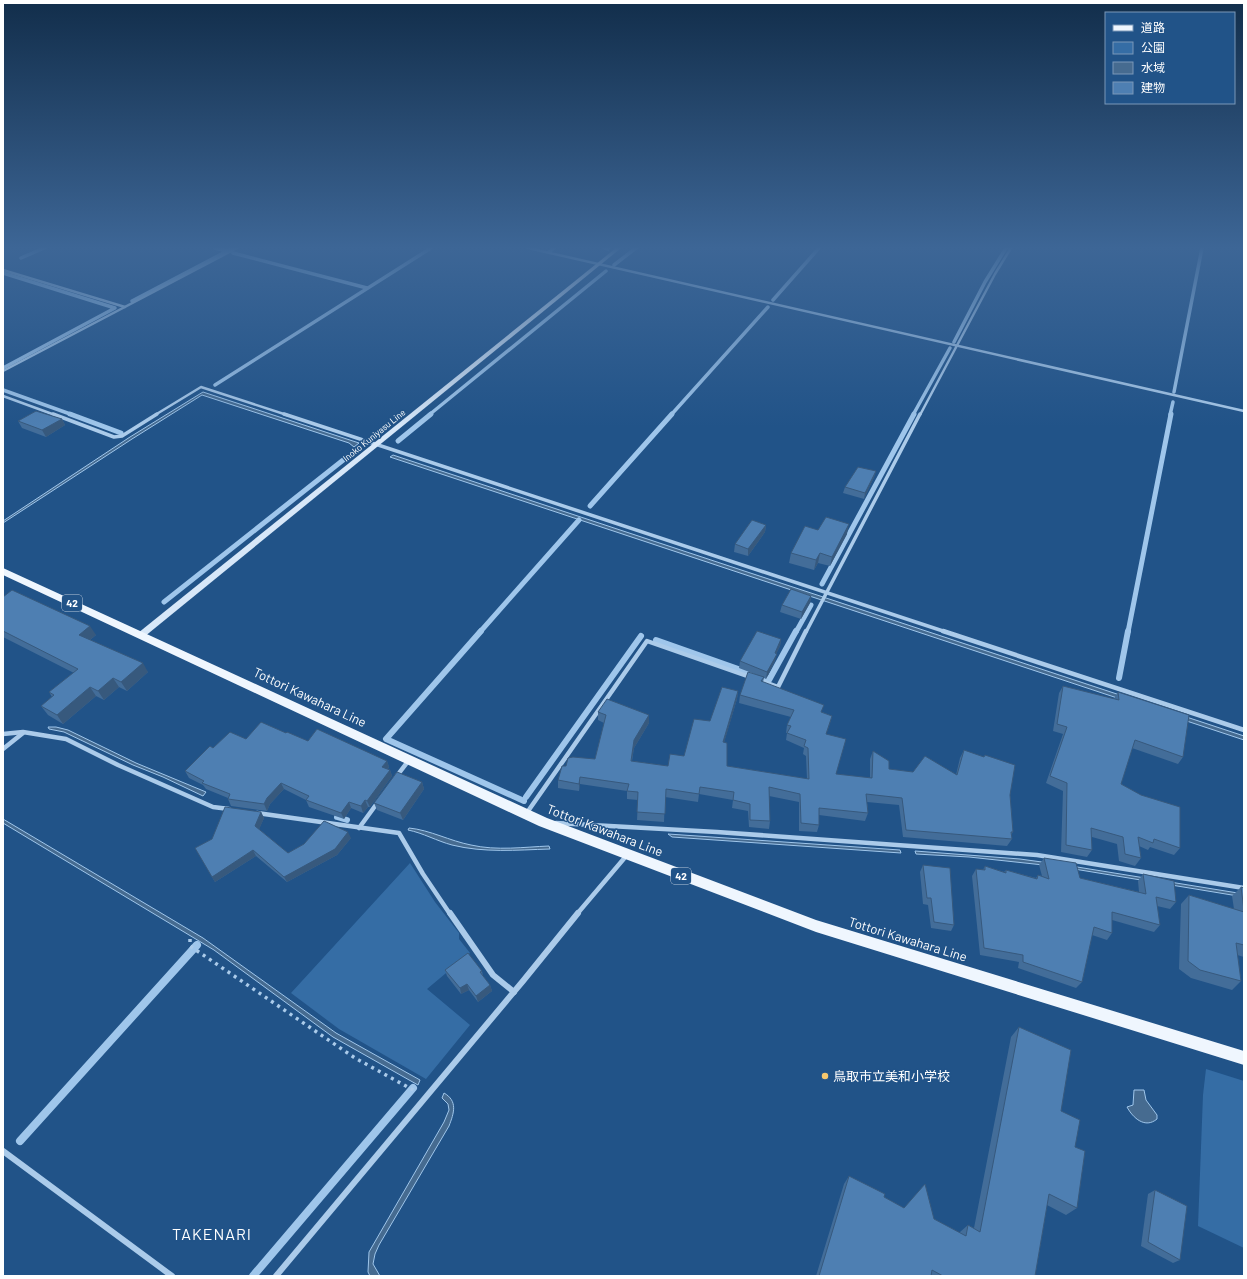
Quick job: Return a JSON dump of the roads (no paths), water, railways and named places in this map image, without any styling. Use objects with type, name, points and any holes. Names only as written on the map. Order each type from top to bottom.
[{"type":"main road","name":"Inoko Kuniyasu Line","points":[[141,635],[544,308]]},
{"type":"main road","name":"Tottori Kawahara Line","points":[[3,571],[543,822],[816,926],[1244,1058]]},
{"type":"street","points":[[3,371],[124,308]]},
{"type":"street","points":[[790,308],[1244,411]]},
{"type":"street","points":[[526,815],[647,641],[778,687],[826,592],[978,308]]},
{"type":"street","points":[[3,396],[114,437],[122,436],[201,387],[1244,730]]},
{"type":"street","points":[[3,734],[23,732],[66,738],[118,764],[213,807],[236,810]]},
{"type":"street","points":[[3,749],[23,732]]},
{"type":"street","points":[[391,784],[410,759]]},
{"type":"street","points":[[360,828],[382,797]]},
{"type":"street","points":[[252,812],[399,833],[423,874],[493,975],[514,992]]},
{"type":"street","points":[[543,822],[703,831],[1037,855],[1244,888]]},
{"type":"street","points":[[276,1276],[514,992],[598,887],[628,855]]},
{"type":"street","points":[[3,1151],[172,1276]]},
{"type":"water","points":[[203,392],[359,443],[354,447],[349,443],[202,395],[3,523],[3,521],[130,437]]},
{"type":"water","points":[[393,455],[1244,736],[1244,740],[390,457]]},
{"type":"water","points":[[48,727],[68,730],[136,763],[206,792],[203,796],[64,732],[49,729]]},
{"type":"water","points":[[3,819],[203,938],[336,1033],[420,1080],[418,1085],[333,1037],[214,950],[3,823]]},
{"type":"water","points":[[409,828],[481,847],[510,848],[549,846],[550,849],[500,850],[464,848],[408,830]]},
{"type":"water","points":[[668,834],[900,850],[901,853],[672,837]]},
{"type":"water","points":[[915,851],[1020,859],[1071,866],[1244,894],[1244,897],[1062,867],[969,857],[916,854]]},
{"type":"water","points":[[1134,1090],[1144,1090],[1146,1100],[1157,1115],[1157,1119],[1153,1122],[1148,1123],[1140,1121],[1127,1107],[1133,1105]]},
{"type":"water","points":[[444,1093],[451,1100],[454,1108],[449,1126],[379,1245],[373,1264],[380,1276],[370,1276],[368,1272],[369,1252],[444,1122],[449,1110],[448,1104],[442,1098]]},
{"type":"waterway","points":[[3,368],[114,308]]},
{"type":"waterway","points":[[215,385],[337,308]]},
{"type":"waterway","points":[[429,415],[561,308]]},
{"type":"waterway","points":[[671,415],[767,308]]},
{"type":"waterway","points":[[954,342],[972,308]]},
{"type":"waterway","points":[[1174,392],[1190,308]]},
{"type":"waterway","points":[[913,415],[950,348]]},
{"type":"waterway","points":[[3,390],[73,415]]},
{"type":"waterway","points":[[1170,415],[1173,402]]},
{"type":"waterway","points":[[70,414],[121,433]]},
{"type":"waterway","points":[[398,441],[431,414]]},
{"type":"waterway","points":[[590,506],[672,414]]},
{"type":"waterway","points":[[822,584],[914,414]]},
{"type":"waterway","points":[[1128,632],[1171,414]]},
{"type":"waterway","points":[[164,602],[347,457]]},
{"type":"waterway","points":[[480,632],[579,520]]},
{"type":"waterway","points":[[796,632],[811,605]]},
{"type":"waterway","points":[[481,631],[386,739],[524,801]]},
{"type":"waterway","points":[[656,640],[769,680],[796,631]]},
{"type":"waterway","points":[[1119,678],[1128,631]]},
{"type":"waterway","points":[[526,797],[641,636]]},
{"type":"waterway","points":[[337,817],[347,820]]},
{"type":"waterway","points":[[20,1141],[197,945]]},
{"type":"waterway","points":[[253,1276],[413,1088]]},
{"type":"place","name":"鳥取市立美和小学校","points":[[825,1076]]},
{"type":"district","name":"TAKENARI","points":[[212,1233]]}]
